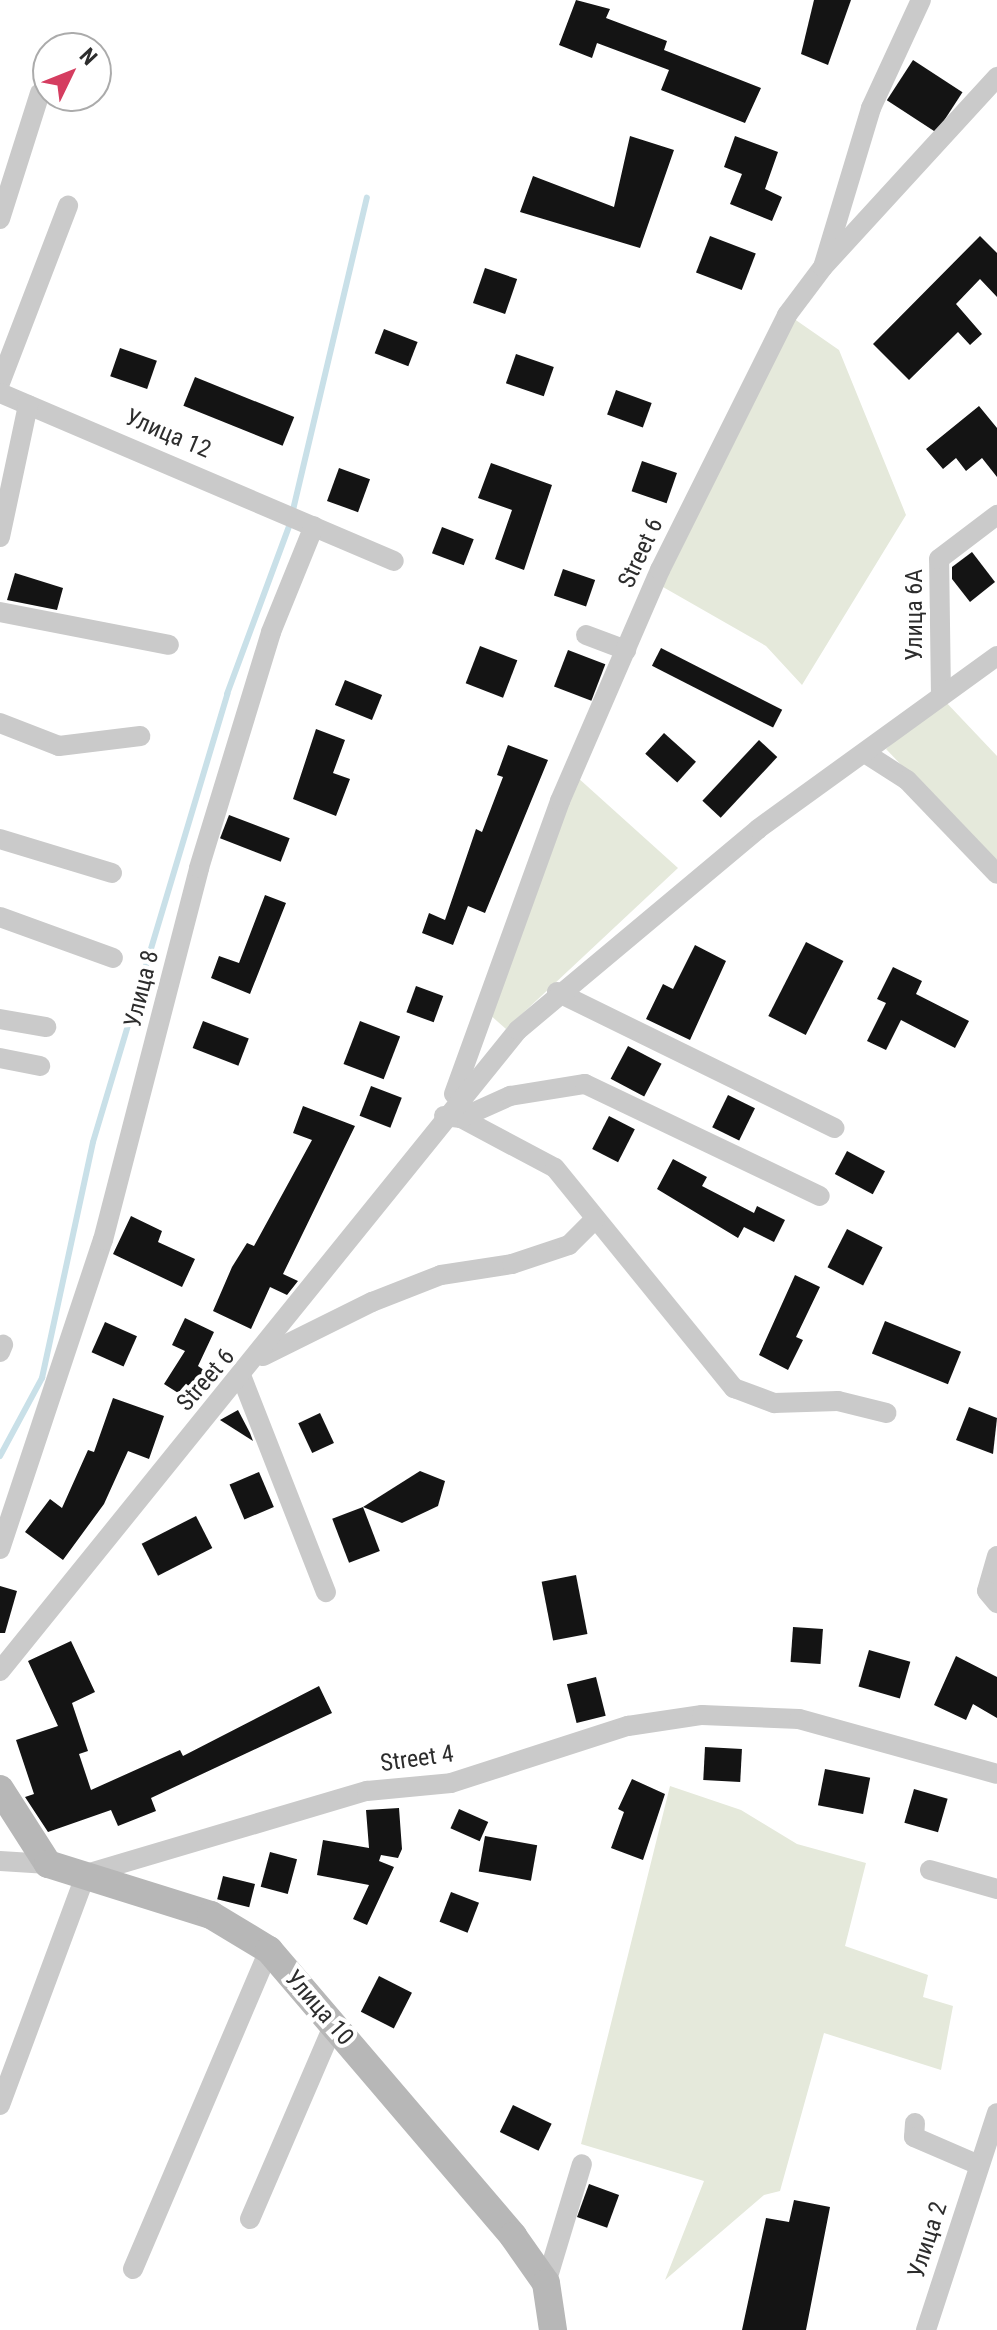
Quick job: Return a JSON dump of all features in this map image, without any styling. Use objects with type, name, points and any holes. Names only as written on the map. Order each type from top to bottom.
[{"type":"street","points":[[823,267],[871,108],[921,0]]},
{"type":"street","name":"Street 6","points":[[453,1117],[560,801],[626,650],[748,389],[787,315],[823,267],[997,77]]},
{"type":"street","points":[[0,219],[34,112]]},
{"type":"street","points":[[0,383],[68,206]]},
{"type":"street","name":"Улица 12","points":[[0,393],[314,526]]},
{"type":"street","points":[[0,537],[28,405]]},
{"type":"street","name":"Улица 6A","points":[[941,696],[939,559],[997,515]]},
{"type":"street","points":[[314,526],[394,561]]},
{"type":"street","name":"Улица 8","points":[[0,1549],[103,1240],[199,868],[271,632],[314,526]]},
{"type":"street","points":[[0,612],[169,645]]},
{"type":"street","points":[[586,635],[626,650]]},
{"type":"street","name":"Street 6","points":[[0,1671],[260,1358],[557,992],[758,829],[868,755],[997,656]]},
{"type":"street","points":[[0,723],[59,746],[140,736]]},
{"type":"street","points":[[868,755],[907,780],[997,874]]},
{"type":"street","points":[[0,839],[112,873]]},
{"type":"street","points":[[0,917],[113,958]]},
{"type":"street","points":[[557,992],[834,1128]]},
{"type":"street","points":[[0,1019],[46,1027]]},
{"type":"street","points":[[0,1058],[40,1066]]},
{"type":"street","points":[[453,1117],[510,1096],[585,1084],[820,1196]]},
{"type":"street","points":[[453,1117],[555,1168],[734,1388],[774,1403],[838,1401],[887,1413]]},
{"type":"street","points":[[260,1358],[372,1302],[441,1275],[512,1264],[569,1245],[595,1219]]},
{"type":"street","points":[[242,1378],[326,1592]]},
{"type":"street","points":[[997,1556],[987,1591],[997,1603]]},
{"type":"street","name":"Street 4","points":[[86,1874],[367,1791],[451,1783],[628,1726],[702,1715],[799,1719],[997,1774]]},
{"type":"street","points":[[0,1789],[48,1864]]},
{"type":"street","points":[[0,1861],[48,1864]]},
{"type":"street","name":"Улица 10","points":[[48,1864],[211,1915],[269,1950],[334,2024],[546,2283]]},
{"type":"street","points":[[930,1870],[997,1889]]},
{"type":"street","points":[[0,2105],[86,1874]]},
{"type":"street","points":[[133,2269],[269,1950]]},
{"type":"street","points":[[250,2219],[334,2024]]},
{"type":"street","name":"Улица 2","points":[[926,2330],[997,2113]]},
{"type":"street","points":[[915,2123],[914,2137],[979,2165]]},
{"type":"street","points":[[553,2330],[546,2283],[582,2164]]},
{"type":"shaded area","points":[[790,316],[839,350],[906,515],[802,685],[766,646],[656,583]]},
{"type":"shaded area","points":[[943,699],[997,756],[997,865],[886,749]]},
{"type":"shaded area","points":[[577,777],[678,868],[506,1029],[489,1014]]},
{"type":"shaded area","points":[[670,1786],[741,1810],[797,1844],[866,1863],[845,1946],[928,1975],[923,1997],[953,2006],[941,2070],[824,2033],[780,2191],[764,2195],[665,2280],[704,2181],[581,2144]]},
{"type":"building","points":[[576,0],[610,9],[606,18],[667,41],[664,50],[761,88],[745,123],[661,90],[669,70],[597,43],[592,58],[559,45]]},
{"type":"building","points":[[814,0],[851,0],[828,65],[801,54]]},
{"type":"building","points":[[913,60],[962,92],[936,132],[887,100]]},
{"type":"building","points":[[630,136],[674,150],[640,248],[520,212],[533,176],[614,207]]},
{"type":"building","points":[[735,136],[778,152],[765,189],[782,197],[772,221],[730,204],[742,174],[724,167]]},
{"type":"building","points":[[710,236],[756,254],[742,290],[696,272]]},
{"type":"building","points":[[980,236],[997,253],[997,297],[980,279],[956,304],[982,334],[970,345],[958,332],[909,380],[873,344]]},
{"type":"building","points":[[485,268],[517,279],[505,314],[473,303]]},
{"type":"building","points":[[384,329],[418,342],[408,366],[375,353]]},
{"type":"building","points":[[120,348],[157,361],[147,389],[110,376]]},
{"type":"building","points":[[516,354],[554,367],[544,396],[506,383]]},
{"type":"building","points":[[195,377],[294,417],[283,446],[183,406]]},
{"type":"building","points":[[616,390],[652,403],[643,427],[607,414]]},
{"type":"building","points":[[979,406],[997,428],[997,477],[982,458],[966,471],[956,458],[943,469],[926,449]]},
{"type":"building","points":[[642,461],[677,473],[667,503],[632,491]]},
{"type":"building","points":[[491,463],[552,485],[524,570],[495,559],[512,510],[478,498]]},
{"type":"building","points":[[339,468],[370,479],[358,512],[327,501]]},
{"type":"building","points":[[442,527],[474,539],[464,565],[432,553]]},
{"type":"building","points":[[972,552],[995,582],[970,602],[952,579],[952,567]]},
{"type":"building","points":[[563,569],[595,580],[586,607],[554,595]]},
{"type":"building","points":[[15,573],[63,588],[57,610],[7,600]]},
{"type":"building","points":[[480,646],[517,660],[503,698],[466,683]]},
{"type":"building","points":[[661,648],[782,710],[773,728],[652,666]]},
{"type":"building","points":[[568,650],[605,664],[591,701],[554,686]]},
{"type":"building","points":[[345,680],[382,695],[372,720],[335,705]]},
{"type":"building","points":[[316,729],[345,740],[333,773],[350,779],[336,816],[293,799]]},
{"type":"building","points":[[664,733],[696,762],[677,783],[645,754]]},
{"type":"building","points":[[759,740],[777,757],[721,818],[702,801]]},
{"type":"building","points":[[508,745],[548,760],[485,913],[468,906],[453,945],[422,933],[429,913],[445,920],[476,829],[482,832],[503,777],[497,775]]},
{"type":"building","points":[[229,815],[290,838],[281,862],[220,838]]},
{"type":"building","points":[[265,895],[286,903],[250,994],[211,978],[219,956],[239,963]]},
{"type":"building","points":[[806,942],[843,961],[806,1035],[768,1016]]},
{"type":"building","points":[[695,945],[726,961],[690,1040],[646,1019],[663,984],[673,989]]},
{"type":"building","points":[[893,967],[922,981],[916,994],[969,1021],[955,1048],[901,1020],[886,1050],[867,1041],[886,1003],[877,999]]},
{"type":"building","points":[[416,986],[443,996],[434,1022],[406,1012]]},
{"type":"building","points":[[203,1021],[249,1039],[238,1066],[193,1048]]},
{"type":"building","points":[[360,1021],[400,1036],[384,1079],[344,1064]]},
{"type":"building","points":[[628,1046],[662,1064],[644,1097],[611,1079]]},
{"type":"building","points":[[371,1086],[402,1098],[390,1128],[360,1116]]},
{"type":"building","points":[[728,1095],[755,1108],[739,1141],[712,1127]]},
{"type":"building","points":[[303,1106],[355,1126],[283,1274],[298,1281],[287,1295],[270,1287],[251,1329],[213,1311],[232,1267],[247,1243],[254,1246],[312,1140],[293,1133]]},
{"type":"building","points":[[609,1116],[635,1129],[618,1162],[592,1149]]},
{"type":"building","points":[[847,1151],[885,1171],[873,1194],[835,1174]]},
{"type":"building","points":[[673,1159],[707,1177],[702,1186],[754,1213],[757,1206],[785,1220],[774,1242],[744,1227],[738,1238],[657,1189]]},
{"type":"building","points":[[131,1216],[162,1231],[158,1242],[195,1259],[182,1287],[113,1254]]},
{"type":"building","points":[[847,1229],[883,1247],[863,1285],[827,1267]]},
{"type":"building","points":[[795,1275],[820,1287],[796,1337],[803,1340],[788,1370],[759,1355]]},
{"type":"building","points":[[185,1318],[214,1332],[198,1366],[211,1375],[194,1403],[164,1384],[185,1351],[172,1345]]},
{"type":"building","points":[[885,1321],[961,1352],[948,1384],[872,1353]]},
{"type":"building","points":[[105,1322],[137,1336],[124,1366],[92,1352]]},
{"type":"building","points":[[113,1398],[164,1416],[149,1459],[128,1451],[104,1504],[63,1560],[25,1532],[50,1499],[62,1508],[88,1450],[94,1452]]},
{"type":"building","points":[[969,1407],[997,1418],[993,1454],[956,1440]]},
{"type":"building","points":[[238,1410],[250,1433],[253,1441],[220,1420]]},
{"type":"building","points":[[320,1413],[334,1443],[312,1453],[298,1423]]},
{"type":"building","points":[[420,1471],[445,1481],[438,1506],[402,1523],[363,1507]]},
{"type":"building","points":[[259,1472],[274,1507],[244,1519],[230,1485]]},
{"type":"building","points":[[363,1507],[380,1551],[349,1563],[332,1519]]},
{"type":"building","points":[[196,1516],[212,1548],[158,1576],[142,1544]]},
{"type":"building","points":[[576,1575],[587,1634],[553,1641],[542,1582]]},
{"type":"building","points":[[0,1586],[17,1591],[5,1633],[0,1633]]},
{"type":"building","points":[[793,1627],[823,1629],[820,1664],[791,1662]]},
{"type":"building","points":[[71,1641],[95,1692],[72,1703],[88,1751],[79,1754],[91,1790],[180,1750],[183,1756],[319,1686],[332,1713],[151,1798],[156,1811],[118,1826],[111,1810],[48,1832],[25,1797],[34,1794],[16,1740],[58,1726],[28,1661]]},
{"type":"building","points":[[869,1650],[910,1662],[900,1698],[859,1687]]},
{"type":"building","points":[[956,1656],[997,1677],[997,1718],[973,1704],[966,1720],[934,1705]]},
{"type":"building","points":[[596,1677],[606,1716],[577,1723],[567,1684]]},
{"type":"building","points":[[705,1747],[742,1749],[740,1782],[703,1780]]},
{"type":"building","points":[[825,1769],[870,1778],[863,1814],[818,1805]]},
{"type":"building","points":[[632,1779],[665,1794],[643,1860],[611,1848],[624,1812],[618,1809]]},
{"type":"building","points":[[914,1789],[948,1799],[938,1832],[904,1823]]},
{"type":"building","points":[[399,1808],[402,1849],[398,1858],[381,1855],[379,1861],[394,1867],[367,1925],[353,1919],[369,1885],[317,1875],[323,1840],[369,1848],[366,1810]]},
{"type":"building","points":[[459,1809],[488,1822],[480,1841],[450,1828]]},
{"type":"building","points":[[485,1836],[537,1845],[531,1881],[479,1871]]},
{"type":"building","points":[[270,1852],[297,1859],[288,1894],[261,1887]]},
{"type":"building","points":[[223,1876],[255,1884],[249,1907],[217,1899]]},
{"type":"building","points":[[451,1892],[479,1903],[468,1933],[440,1922]]},
{"type":"building","points":[[379,1976],[412,1993],[394,2028],[361,2012]]},
{"type":"building","points":[[513,2105],[552,2124],[538,2151],[500,2132]]},
{"type":"building","points":[[589,2184],[619,2195],[607,2228],[577,2217]]},
{"type":"building","points":[[794,2200],[830,2207],[806,2330],[742,2330],[766,2218],[789,2222]]},
{"type":"waterway","points":[[293,510],[367,198]]},
{"type":"waterway","points":[[0,1456],[42,1378],[93,1142],[227,694],[289,526]]}]
